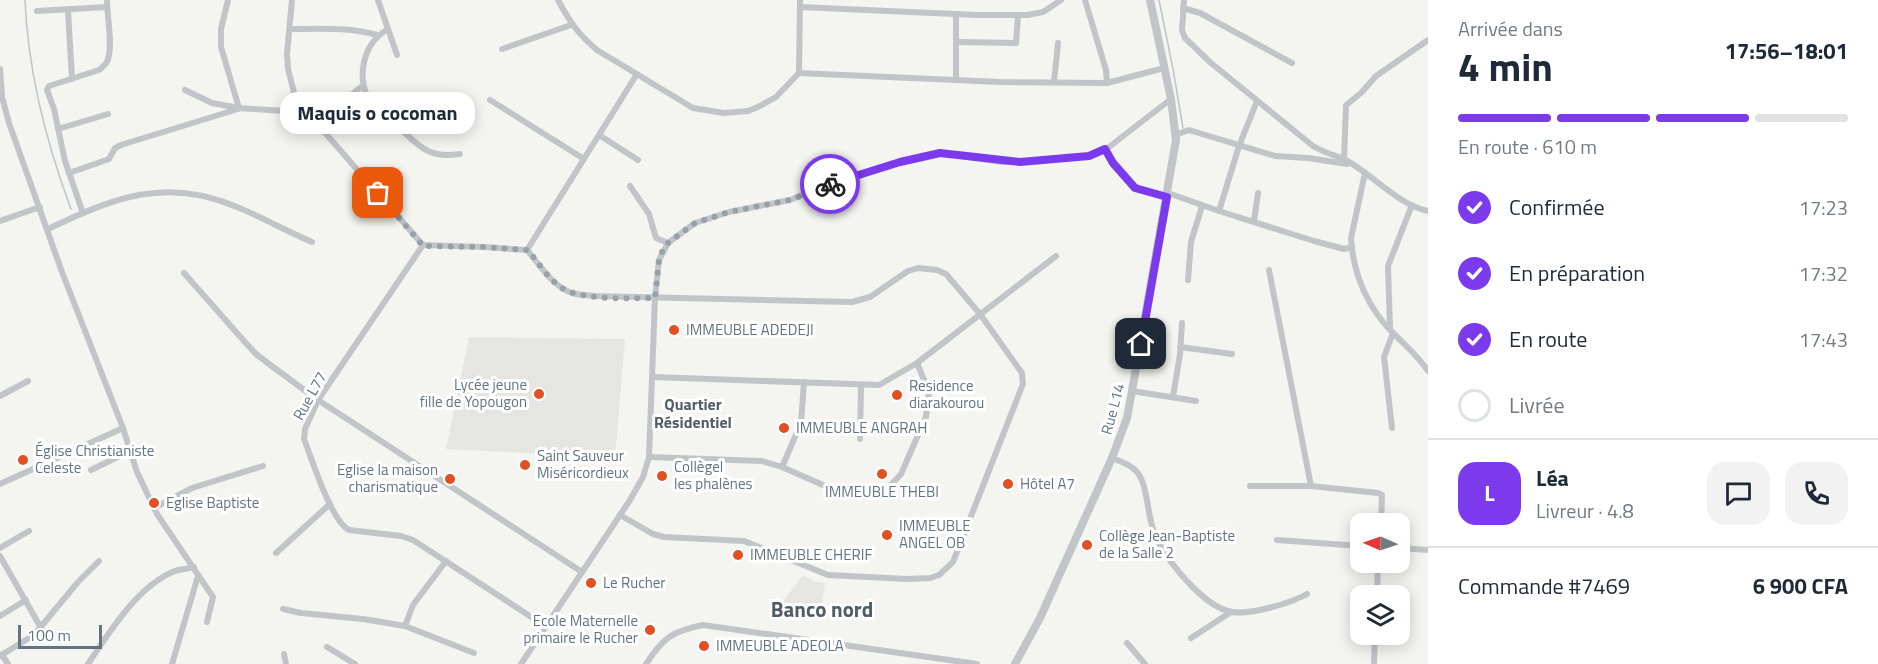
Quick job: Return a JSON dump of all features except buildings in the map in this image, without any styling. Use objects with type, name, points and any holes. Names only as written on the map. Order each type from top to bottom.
[{"type":"street","points":[[228,0],[220,29],[220,47],[239,108]]},
{"type":"street","points":[[292,0],[287,54],[288,69],[299,112]]},
{"type":"street","points":[[378,0],[397,55]]},
{"type":"street","points":[[558,0],[572,25],[597,50],[693,108],[724,113],[748,111],[758,107],[776,97],[799,73],[800,4],[956,14],[1018,15],[1037,14],[1062,0]]},
{"type":"street","points":[[1085,0],[1106,70],[1107,83]]},
{"type":"street","name":"Rue L14","points":[[1015,664],[1040,618],[1112,458],[1126,418],[1132,391],[1167,195],[1175,135],[1171,99],[1150,0]]},
{"type":"street","points":[[1185,0],[1182,30],[1185,38],[1211,63],[1313,146],[1351,164],[1412,206],[1428,211]]},
{"type":"street","points":[[37,11],[68,11],[107,4],[108,60],[104,66],[99,70],[49,86],[47,90],[54,109],[69,173],[83,213]]},
{"type":"street","points":[[1184,8],[1200,13],[1292,63]]},
{"type":"street","points":[[68,11],[72,79]]},
{"type":"street","points":[[956,14],[956,79]]},
{"type":"street","points":[[956,42],[1016,43],[1018,15]]},
{"type":"street","points":[[502,49],[572,25]]},
{"type":"street","points":[[290,29],[355,29],[377,35]]},
{"type":"street","points":[[388,29],[377,35],[363,63],[363,87],[376,111],[399,127],[421,148],[435,154],[449,156],[460,154]]},
{"type":"street","points":[[1344,160],[1346,105],[1376,76],[1428,40]]},
{"type":"street","points":[[1054,82],[1058,43]]},
{"type":"street","points":[[799,73],[1107,83],[1164,68]]},
{"type":"street","points":[[0,69],[2,97],[9,123],[62,272],[123,428],[137,472],[154,508],[213,597],[207,622]]},
{"type":"street","points":[[528,250],[637,74]]},
{"type":"street","points":[[316,123],[363,87]]},
{"type":"street","points":[[185,90],[212,103],[239,108],[299,112],[306,115],[316,123],[423,246],[528,250],[555,283],[572,292],[596,296],[852,302],[870,297],[908,271],[928,269],[946,274],[980,314],[1022,373],[1023,384],[953,562],[939,575],[930,578],[907,579],[828,575],[750,543],[664,537],[653,534],[620,515]]},
{"type":"street","points":[[521,664],[643,477],[649,457],[655,298],[659,260],[668,243],[695,223],[711,217],[790,200],[816,188],[900,162],[940,153],[1020,162],[1089,156],[1105,149],[1171,99]]},
{"type":"street","points":[[490,100],[584,159]]},
{"type":"street","points":[[1219,212],[1239,146],[1257,101]]},
{"type":"street","points":[[69,173],[109,159],[115,148],[121,145],[239,108]]},
{"type":"street","points":[[58,129],[108,114]]},
{"type":"street","points":[[1175,135],[1189,130],[1275,156],[1351,164]]},
{"type":"street","points":[[599,135],[638,160]]},
{"type":"street","points":[[1105,149],[1113,163],[1135,188],[1167,195],[1254,221],[1294,236],[1344,249],[1352,247]]},
{"type":"street","points":[[1365,174],[1351,238],[1364,292],[1370,306],[1391,331],[1410,348],[1428,371]]},
{"type":"street","points":[[630,186],[649,214],[656,238],[668,243]]},
{"type":"street","points":[[48,229],[83,213],[126,198],[152,192],[194,193],[237,207],[312,242]]},
{"type":"street","points":[[1254,221],[1258,193]]},
{"type":"street","points":[[1188,280],[1191,242],[1202,206]]},
{"type":"street","points":[[1392,428],[1384,357],[1391,331],[1388,266],[1412,206]]},
{"type":"street","points":[[0,221],[40,207]]},
{"type":"street","name":"Rue L77","points":[[423,246],[318,400],[303,434],[330,504],[343,527],[349,530],[407,537],[545,626]]},
{"type":"street","points":[[652,377],[879,385],[917,363],[1056,256]]},
{"type":"street","points":[[1269,270],[1311,486]]},
{"type":"street","points":[[184,273],[256,354],[318,400],[582,572]]},
{"type":"street","points":[[1173,397],[1182,323]]},
{"type":"street","points":[[1180,347],[1232,354]]},
{"type":"street","points":[[649,457],[754,460],[782,467],[848,496],[864,497],[877,494],[890,486],[901,474],[926,417],[929,392],[917,363]]},
{"type":"street","points":[[0,396],[28,381]]},
{"type":"street","points":[[782,467],[801,423],[804,382]]},
{"type":"street","points":[[860,439],[861,385]]},
{"type":"street","points":[[1132,391],[1196,401]]},
{"type":"street","points":[[0,484],[123,428]]},
{"type":"street","points":[[91,470],[130,451]]},
{"type":"street","points":[[1112,458],[1138,472],[1144,486],[1153,530],[1171,562],[1187,582],[1201,594],[1231,612]]},
{"type":"street","points":[[154,508],[192,489],[263,466]]},
{"type":"street","points":[[1250,486],[1311,486],[1378,493],[1382,495],[1382,513]]},
{"type":"street","points":[[276,553],[330,504]]},
{"type":"street","points":[[0,549],[29,531]]},
{"type":"street","points":[[1277,540],[1350,545]]},
{"type":"street","points":[[1410,549],[1428,550]]},
{"type":"street","points":[[0,556],[40,628]]},
{"type":"street","points":[[8,664],[1,656],[34,636],[78,582],[99,561]]},
{"type":"street","points":[[405,626],[413,605],[446,561]]},
{"type":"street","points":[[88,664],[125,612],[147,590],[175,572],[194,567]]},
{"type":"street","points":[[172,664],[198,576]]},
{"type":"street","points":[[1191,638],[1231,612],[1253,611],[1298,599],[1307,594]]},
{"type":"street","points":[[0,616],[26,600]]},
{"type":"street","points":[[283,609],[301,613],[363,618],[405,626],[474,653]]},
{"type":"street","points":[[646,664],[662,643],[680,629],[702,625],[977,664]]},
{"type":"street","points":[[1127,643],[1145,664]]},
{"type":"street","points":[[1374,664],[1375,645]]},
{"type":"street","points":[[327,647],[355,664]]},
{"type":"street","points":[[284,654],[286,664]]},
{"type":"shaded area","name":"Lycée jeune fille de Yopougon","points":[[469,337],[625,339],[615,457],[446,449]]},
{"type":"shaded area","points":[[803,575],[816,582],[825,583],[820,615],[812,614],[811,616],[782,603]]},
{"type":"waterway","points":[[25,0],[34,80],[46,132],[71,209]]},
{"type":"waterway","points":[[1159,0],[1183,128]]},
{"type":"way so far","points":[[378,193],[423,246],[528,250],[555,283],[563,289],[596,296],[655,298],[662,252],[668,243],[695,223],[729,212],[790,200],[830,184]]},
{"type":"place","name":"Maquis o cocoman","points":[[378,193]]},
{"type":"place","name":"IMMEUBLE ADEDEJI","points":[[674,330]]},
{"type":"place","name":"Lycée jeune fille de Yopougon","points":[[539,394]]},
{"type":"place","name":"Residence diarakourou","points":[[897,395]]},
{"type":"place","name":"IMMEUBLE ANGRAH","points":[[784,428]]},
{"type":"place","name":"Église Christianiste Celeste","points":[[23,460]]},
{"type":"place","name":"Saint Sauveur Miséricordieux","points":[[525,465]]},
{"type":"place","name":"IMMEUBLE THEBI","points":[[882,474]]},
{"type":"place","name":"Collègel les phalènes","points":[[662,476]]},
{"type":"place","name":"Eglise la maison charismatique","points":[[450,479]]},
{"type":"place","name":"Hôtel A7","points":[[1008,484]]},
{"type":"place","name":"Eglise Baptiste","points":[[154,503]]},
{"type":"place","name":"IMMEUBLE ANGEL OB","points":[[887,535]]},
{"type":"place","name":"Collège Jean-Baptiste de la Salle 2","points":[[1087,545]]},
{"type":"place","name":"IMMEUBLE CHERIF","points":[[738,555]]},
{"type":"place","name":"Le Rucher","points":[[591,583]]},
{"type":"place","name":"Ecole Maternelle primaire le Rucher","points":[[650,630]]},
{"type":"place","name":"IMMEUBLE ADEOLA","points":[[704,646]]},
{"type":"district","name":"Quartier Résidentiel","points":[[693,413]]},
{"type":"district","name":"Banco nord","points":[[822,610]]},
{"type":"route","points":[[830,184],[900,162],[940,153],[1002,162],[1020,162],[1089,156],[1105,149],[1113,163],[1135,188],[1167,197],[1141,344]]}]
